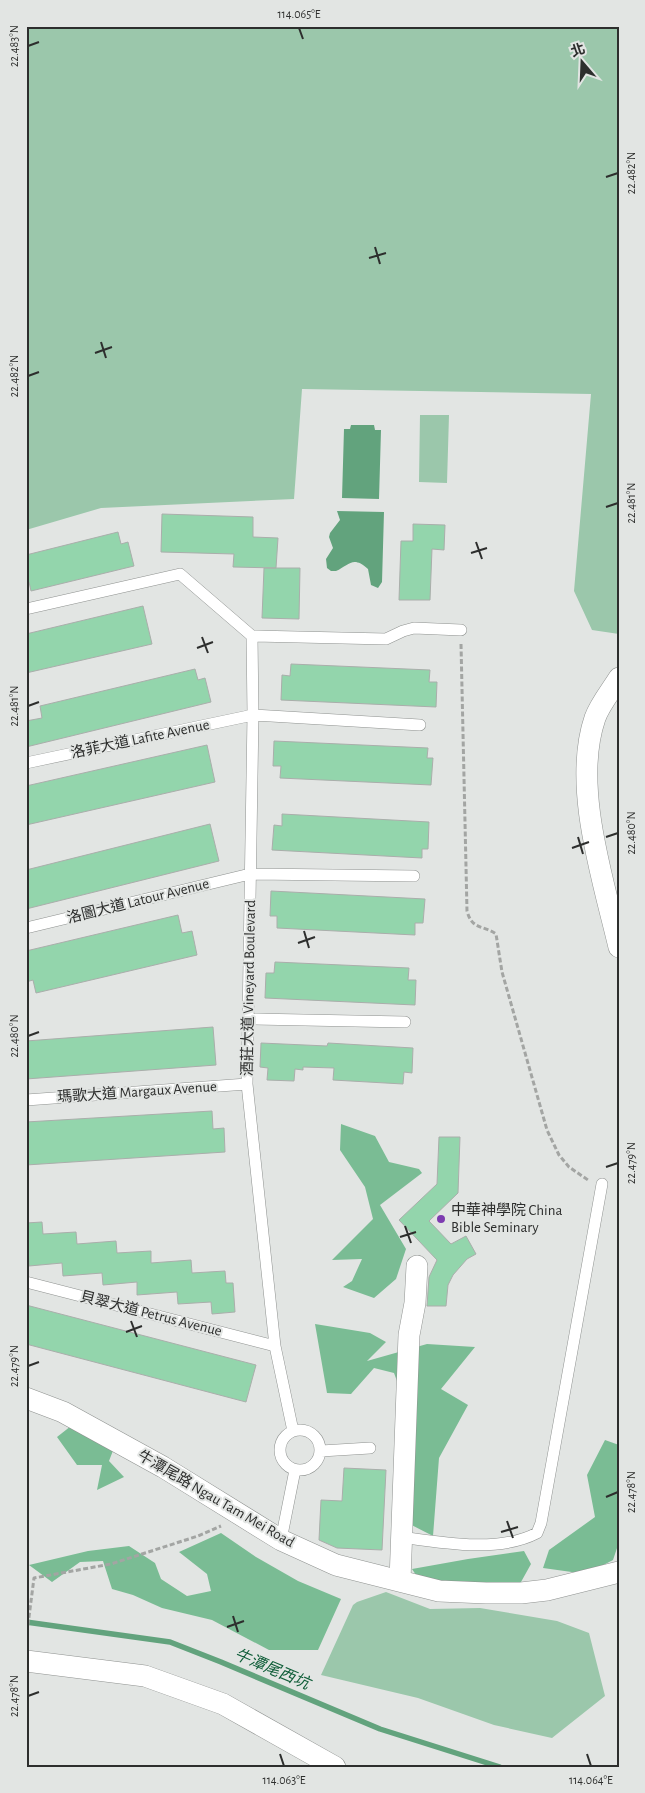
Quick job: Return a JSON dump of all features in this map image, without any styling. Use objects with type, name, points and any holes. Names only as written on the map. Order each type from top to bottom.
[{"type":"street","points":[[619,678],[596,716],[587,748],[587,789],[593,835],[619,947]]},
{"type":"street","points":[[400,1581],[409,1335],[415,1303],[417,1266]]},
{"type":"street","name":"牛潭尾路 Ngau Tam Mei Road","points":[[26,1398],[72,1417],[163,1467],[281,1540],[336,1565],[439,1591],[521,1593],[547,1590],[619,1572]]},
{"type":"street","points":[[26,1661],[146,1676],[223,1704],[335,1767]]},
{"type":"lane","points":[[26,609],[180,574],[252,636],[386,639],[414,628],[460,630]]},
{"type":"lane","name":"酒莊大道 Vineyard Boulevard","points":[[252,636],[253,715],[247,1084],[275,1346],[293,1431]]},
{"type":"lane","name":"洛菲大道 Lafite Avenue","points":[[26,763],[253,715],[420,725]]},
{"type":"lane","name":"洛圖大道 Latour Avenue","points":[[26,928],[250,874],[414,876]]},
{"type":"lane","points":[[248,1018],[405,1022]]},
{"type":"lane","name":"瑪歌大道 Margaux Avenue","points":[[26,1100],[247,1084]]},
{"type":"lane","points":[[401,1538],[443,1544],[492,1544],[527,1538],[537,1533],[541,1523],[602,1186]]},
{"type":"lane","name":"貝翠大道 Petrus Avenue","points":[[26,1282],[275,1346]]},
{"type":"lane","points":[[305,1430],[317,1438],[321,1451],[315,1464],[309,1469],[295,1470],[284,1463],[280,1452],[283,1439],[293,1431],[305,1430]]},
{"type":"lane","points":[[321,1451],[370,1448]]},
{"type":"lane","points":[[281,1540],[295,1470]]},
{"type":"path","points":[[460,630],[467,911],[470,920],[477,926],[496,934],[502,972],[551,1139],[559,1155],[569,1168],[602,1186]]},
{"type":"path","points":[[26,1640],[34,1578],[111,1564],[198,1536],[227,1522],[236,1512]]},
{"type":"shaded area","points":[[26,26],[619,26],[619,634],[592,630],[574,591],[591,394],[302,389],[294,499],[101,508],[26,530]]},
{"type":"shaded area","points":[[420,415],[449,415],[447,483],[419,482]]},
{"type":"shaded area","points":[[351,425],[374,425],[375,430],[381,430],[379,499],[342,498],[344,429],[350,429]]},
{"type":"shaded area","points":[[337,511],[384,512],[382,582],[378,588],[371,585],[368,569],[358,563],[351,562],[336,571],[331,571],[327,568],[326,559],[333,548],[329,537],[330,533],[340,520]]},
{"type":"shaded area","points":[[341,1124],[375,1136],[389,1162],[419,1169],[422,1173],[380,1205],[406,1249],[396,1279],[374,1298],[343,1287],[352,1281],[362,1259],[332,1260],[373,1219],[365,1187],[340,1150]]},
{"type":"shaded area","points":[[315,1324],[370,1333],[386,1342],[367,1361],[427,1344],[475,1347],[441,1389],[468,1405],[439,1458],[433,1536],[394,1516],[416,1433],[394,1373],[374,1368],[351,1394],[327,1393]]},
{"type":"shaded area","points":[[71,1426],[114,1448],[109,1461],[124,1477],[97,1490],[102,1465],[77,1465],[57,1437]]},
{"type":"shaded area","points":[[605,1440],[619,1445],[619,1542],[613,1560],[586,1574],[543,1568],[549,1550],[595,1517],[587,1475]]},
{"type":"shaded area","points":[[221,1533],[256,1557],[298,1581],[341,1599],[318,1650],[269,1650],[212,1620],[162,1608],[133,1595],[112,1589],[103,1561],[80,1562],[52,1582],[29,1565],[88,1551],[129,1546],[155,1563],[161,1579],[187,1596],[211,1591],[207,1574],[179,1552]]},
{"type":"shaded area","points":[[524,1551],[531,1564],[521,1582],[457,1600],[420,1581],[412,1569],[468,1559]]},
{"type":"shaded area","points":[[386,1592],[430,1609],[480,1608],[557,1621],[589,1633],[605,1696],[552,1738],[494,1725],[418,1698],[321,1675],[353,1605]]},
{"type":"building","points":[[162,514],[253,517],[253,537],[278,538],[276,568],[233,567],[234,554],[161,552]]},
{"type":"building","points":[[413,524],[445,525],[444,550],[432,549],[430,600],[399,600],[401,541],[413,541]]},
{"type":"building","points":[[118,532],[121,544],[128,542],[134,566],[31,591],[29,582],[26,583],[26,555]]},
{"type":"building","points":[[264,568],[300,568],[299,619],[262,618]]},
{"type":"building","points":[[143,606],[152,644],[26,673],[26,634]]},
{"type":"building","points":[[291,664],[430,670],[429,682],[437,682],[436,707],[281,700],[282,675],[290,676]]},
{"type":"building","points":[[195,669],[198,680],[205,678],[211,702],[26,747],[26,721],[42,718],[40,706]]},
{"type":"building","points":[[274,741],[428,748],[427,758],[433,758],[431,785],[280,778],[281,766],[273,766]]},
{"type":"building","points":[[207,745],[215,782],[26,825],[26,786]]},
{"type":"building","points":[[282,814],[429,822],[428,849],[422,849],[422,858],[272,850],[274,825],[282,826]]},
{"type":"building","points":[[210,824],[219,861],[26,909],[26,870]]},
{"type":"building","points":[[271,891],[425,899],[423,923],[415,923],[415,935],[277,928],[277,916],[270,916]]},
{"type":"building","points":[[178,915],[182,933],[192,931],[197,955],[36,993],[33,980],[26,982],[26,951]]},
{"type":"building","points":[[275,962],[409,968],[408,980],[416,980],[415,1005],[265,998],[266,973],[274,973]]},
{"type":"building","points":[[213,1027],[216,1065],[26,1079],[26,1041]]},
{"type":"building","points":[[261,1043],[327,1046],[328,1043],[413,1048],[412,1073],[404,1072],[403,1084],[333,1080],[334,1068],[303,1067],[303,1070],[295,1069],[294,1081],[267,1080],[268,1068],[260,1067]]},
{"type":"building","points":[[212,1111],[213,1129],[224,1128],[225,1152],[26,1165],[26,1122]]},
{"type":"building","points":[[439,1137],[460,1137],[458,1193],[429,1221],[451,1244],[466,1236],[476,1254],[467,1259],[453,1275],[448,1285],[446,1306],[427,1306],[429,1277],[437,1260],[399,1220],[437,1184]]},
{"type":"building","points":[[42,1222],[43,1234],[76,1232],[77,1244],[116,1241],[117,1253],[151,1251],[151,1263],[191,1260],[192,1273],[225,1271],[226,1283],[233,1283],[235,1312],[212,1314],[211,1302],[178,1304],[177,1292],[137,1295],[137,1282],[103,1285],[102,1273],[63,1276],[62,1263],[29,1266],[28,1248],[26,1248],[26,1223]]},
{"type":"building","points":[[26,1305],[256,1365],[246,1402],[26,1344]]},
{"type":"building","points":[[344,1468],[386,1470],[382,1550],[337,1548],[319,1540],[321,1500],[342,1501]]},
{"type":"waterway","name":"牛潭尾西坑","points":[[26,1622],[170,1642],[380,1729],[500,1767]]},
{"type":"place","name":"中華神學院 China Bible Seminary","points":[[441,1219]]}]
